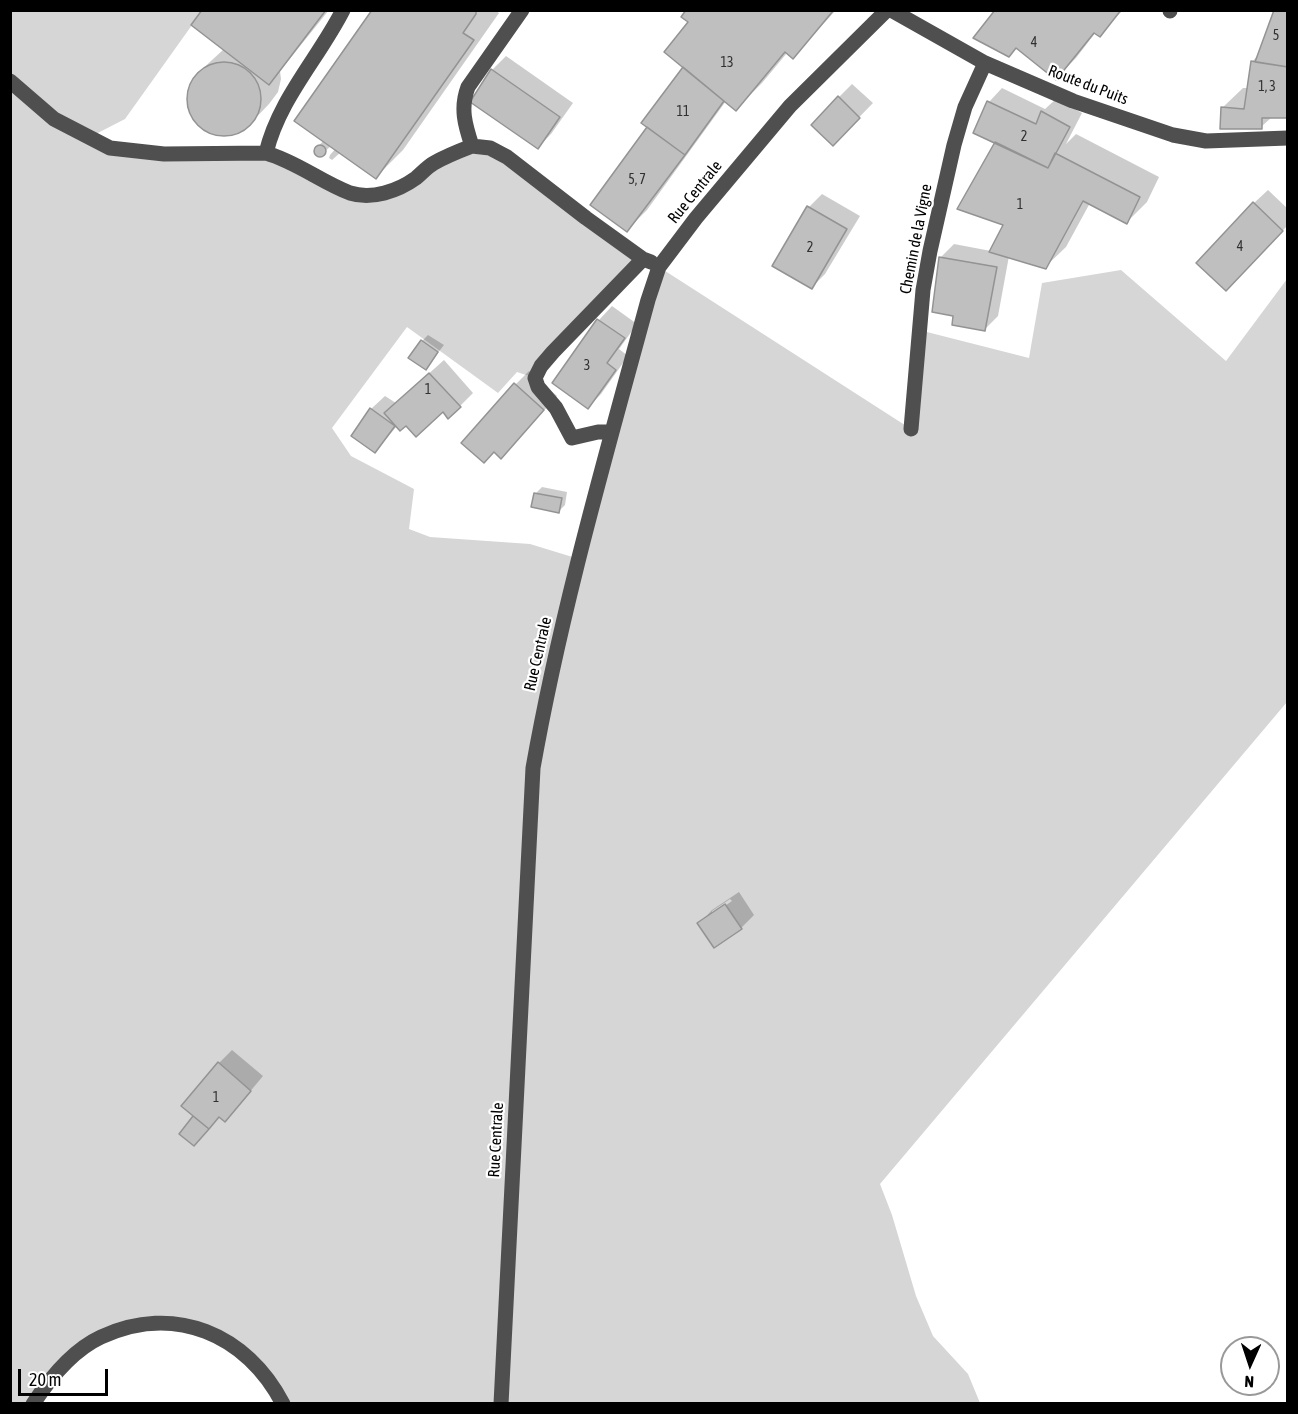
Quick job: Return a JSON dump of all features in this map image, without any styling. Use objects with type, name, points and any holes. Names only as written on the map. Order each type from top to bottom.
[{"type":"street","points":[[266,153],[270,136],[291,92],[343,10]]},
{"type":"street","points":[[472,146],[463,109],[468,87],[522,10]]},
{"type":"street","name":"Route du Puits","points":[[889,10],[985,63],[1073,101],[1173,135],[1206,141],[1287,138]]},
{"type":"street","name":"Rue Centrale","points":[[501,1404],[533,768],[542,716],[579,559],[648,300],[659,267],[696,218],[790,106],[889,10]]},
{"type":"street","name":"Chemin de la Vigne","points":[[911,429],[923,291],[930,251],[965,107],[985,63]]},
{"type":"street","points":[[10,81],[54,119],[110,148],[164,154],[266,153],[282,158],[351,193],[365,196],[396,190],[414,180],[432,164],[472,146],[490,148],[507,157],[643,259],[659,267]]},
{"type":"street","points":[[612,432],[598,432],[572,438],[556,408],[538,387],[535,378],[541,366],[553,352],[643,259]]},
{"type":"street","points":[[33,1404],[54,1375],[75,1353],[99,1338],[123,1328],[148,1324],[175,1324],[226,1340],[248,1355],[269,1378],[283,1404]]},
{"type":"shaded area","points":[[10,11],[202,11],[125,119],[88,138],[110,148],[266,153],[350,193],[381,194],[432,164],[490,148],[643,259],[535,378],[517,372],[498,393],[407,327],[332,428],[351,456],[414,489],[409,529],[430,537],[530,544],[579,559],[659,267],[911,429],[919,330],[1029,358],[1042,283],[1121,270],[1226,361],[1287,279],[1287,702],[880,1184],[892,1215],[916,1296],[933,1336],[968,1374],[980,1403],[283,1403],[248,1355],[175,1324],[99,1338],[33,1403],[11,1403]]},
{"type":"building","points":[[202,10],[326,10],[269,85],[191,25]]},
{"type":"building","points":[[372,10],[476,10],[476,14],[463,33],[474,40],[376,179],[294,121]]},
{"type":"building","points":[[686,10],[833,11],[793,59],[785,52],[736,111],[664,52],[688,22],[681,17]]},
{"type":"building","points":[[995,10],[1121,10],[1100,37],[1094,33],[1056,80],[1016,48],[1009,57],[973,38]]},
{"type":"building","points":[[1274,10],[1288,10],[1288,67],[1255,62]]},
{"type":"building","points":[[1251,61],[1288,67],[1288,118],[1262,118],[1262,129],[1220,129],[1221,107],[1244,109]]},
{"type":"building","points":[[217,62],[231,62],[245,68],[255,78],[261,92],[261,106],[255,120],[245,130],[231,136],[217,136],[203,130],[193,120],[187,106],[187,92],[193,78],[203,68]]},
{"type":"building","points":[[683,67],[724,101],[685,155],[641,123]]},
{"type":"building","points":[[491,69],[560,117],[538,149],[470,102]]},
{"type":"building","points":[[838,96],[860,118],[833,146],[811,125]]},
{"type":"building","points":[[987,101],[1036,124],[1041,111],[1070,127],[1048,168],[973,133]]},
{"type":"building","points":[[647,127],[685,155],[627,232],[590,205]]},
{"type":"building","points":[[995,142],[1048,168],[1055,153],[1140,197],[1127,224],[1083,201],[1046,269],[989,252],[1003,225],[957,209]]},
{"type":"building","points":[[322,145],[326,151],[322,157],[318,157],[314,149]]},
{"type":"building","points":[[1253,202],[1283,231],[1226,291],[1196,263]]},
{"type":"building","points":[[807,206],[847,229],[812,289],[772,266]]},
{"type":"building","points":[[939,257],[997,267],[985,331],[952,325],[953,316],[932,312]]},
{"type":"building","points":[[597,319],[625,338],[607,363],[616,370],[588,409],[552,383]]},
{"type":"building","points":[[421,340],[438,352],[426,370],[408,358]]},
{"type":"building","points":[[429,373],[461,407],[448,419],[443,412],[416,437],[406,426],[400,431],[384,413]]},
{"type":"building","points":[[514,383],[544,410],[501,459],[494,452],[484,463],[461,443]]},
{"type":"building","points":[[370,408],[395,426],[375,453],[351,436]]},
{"type":"building","points":[[534,493],[562,498],[559,513],[531,507]]},
{"type":"building","points":[[725,904],[742,929],[714,948],[697,923]]},
{"type":"building","points":[[218,1062],[251,1091],[225,1122],[219,1117],[209,1129],[181,1106]]},
{"type":"building","points":[[193,1116],[209,1129],[194,1146],[179,1134]]}]
